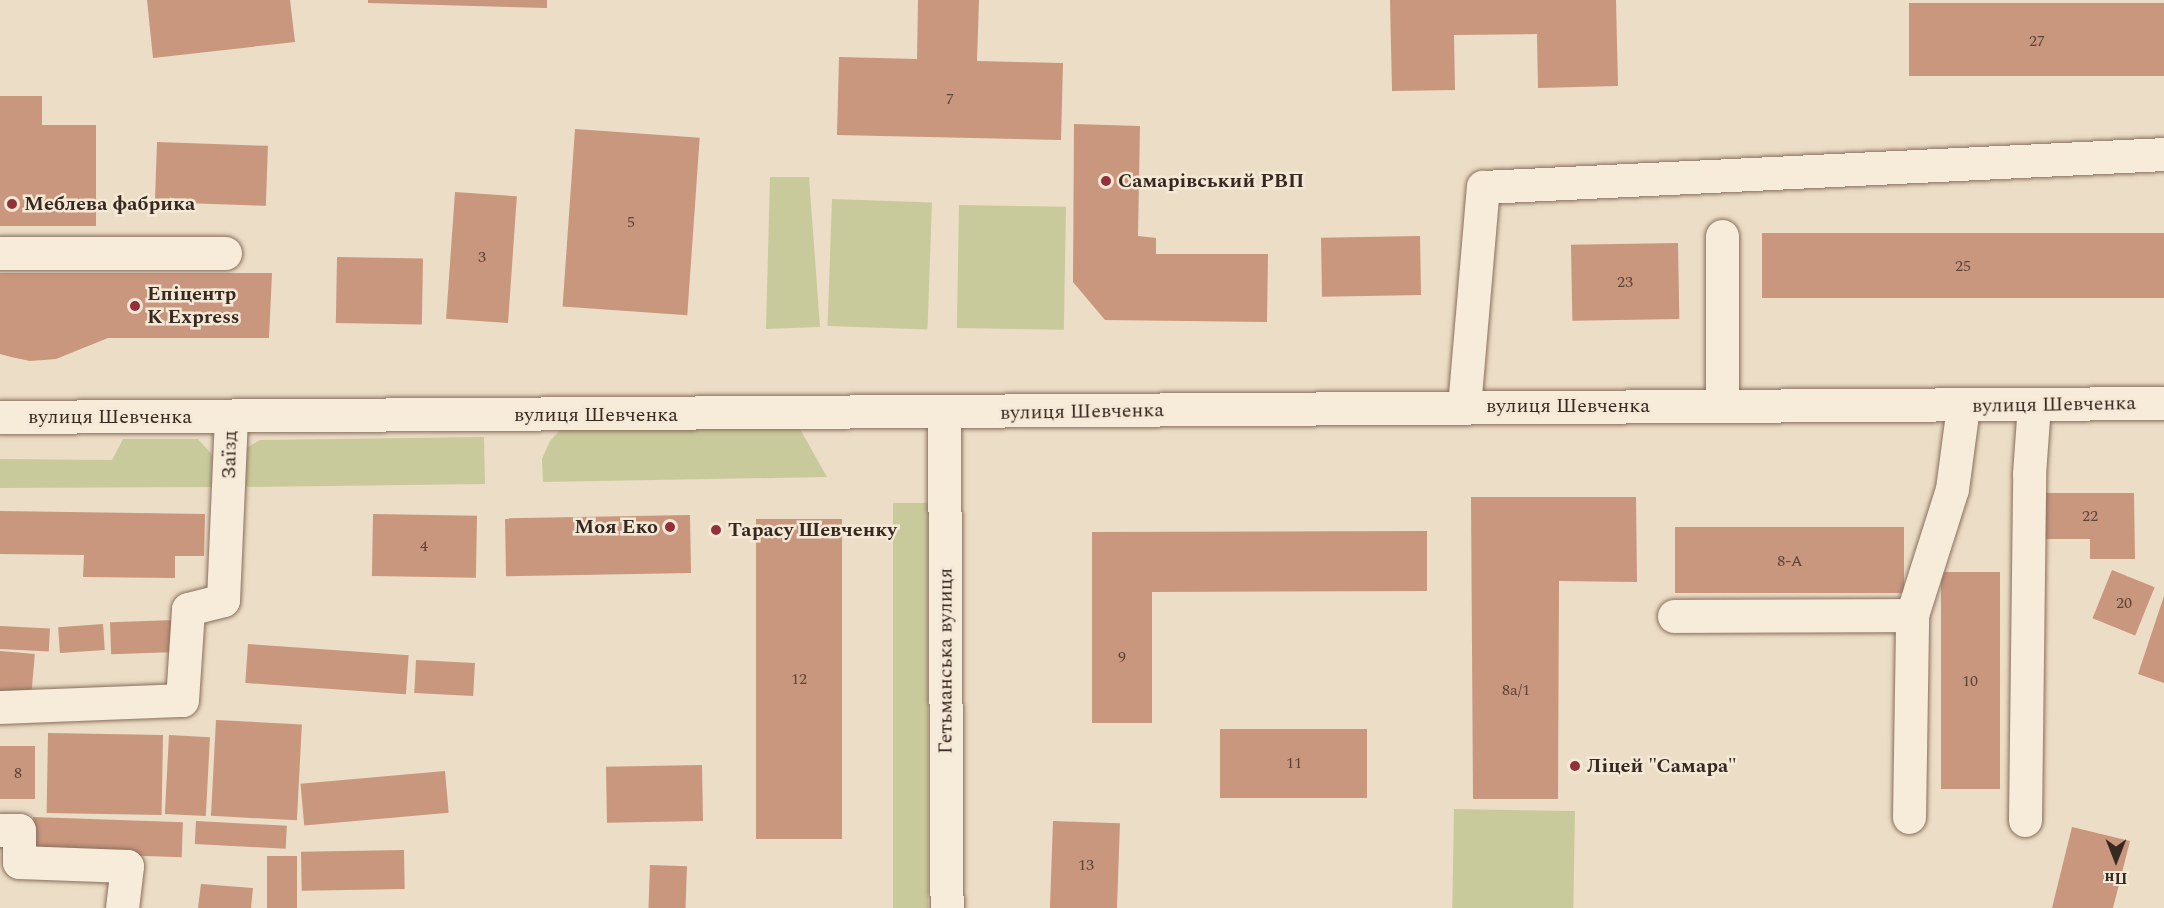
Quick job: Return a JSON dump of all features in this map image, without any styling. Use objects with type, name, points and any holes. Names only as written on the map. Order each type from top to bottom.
[{"type":"street","points":[[1464,407],[1483,187],[2164,154]]},
{"type":"street","points":[[1722,236],[1722,405]]},
{"type":"street","points":[[0,253],[225,253]]},
{"type":"street","name":"вулиця Шевченка","points":[[0,417],[944,414],[1464,407],[1963,406],[2164,403]]},
{"type":"street","points":[[2025,820],[2029,474],[2034,404]]},
{"type":"street","points":[[1909,817],[1912,615],[1952,489],[1963,406]]},
{"type":"street","name":"Гетьманська вулиця","points":[[944,414],[947,908]]},
{"type":"street","name":"Заїзд","points":[[0,707],[182,700],[188,609],[223,600],[230,493],[231,417]]},
{"type":"street","points":[[1674,616],[1912,615]]},
{"type":"street","points":[[0,830],[20,830],[20,862],[127,866],[122,908]]},
{"type":"green space","points":[[770,177],[809,177],[820,327],[766,329]]},
{"type":"green space","points":[[832,199],[932,202],[928,329],[828,326]]},
{"type":"green space","points":[[959,205],[1066,207],[1064,330],[957,328]]},
{"type":"green space","points":[[561,429],[800,429],[827,477],[543,482],[542,459],[550,441]]},
{"type":"green space","points":[[484,437],[485,484],[248,487],[241,478],[243,450],[260,440]]},
{"type":"green space","points":[[123,439],[198,439],[216,459],[215,487],[0,488],[0,459],[112,460]]},
{"type":"green space","points":[[893,503],[928,503],[928,908],[893,908]]},
{"type":"green space","points":[[1454,809],[1575,811],[1573,908],[1452,908]]},
{"type":"building","points":[[147,0],[290,0],[295,42],[153,58]]},
{"type":"building","points":[[368,0],[547,0],[547,8],[368,3]]},
{"type":"building","points":[[918,0],[979,0],[977,61],[1063,63],[1061,140],[837,135],[839,57],[917,59]]},
{"type":"building","points":[[1390,0],[1616,0],[1618,86],[1538,88],[1537,34],[1454,35],[1455,90],[1392,91]]},
{"type":"building","points":[[1909,3],[2164,3],[2164,76],[1909,76]]},
{"type":"building","points":[[0,96],[42,96],[42,125],[96,125],[96,226],[0,226]]},
{"type":"building","name":"Самарівський РВП","points":[[1074,124],[1140,126],[1138,236],[1156,238],[1156,254],[1268,254],[1267,322],[1105,320],[1073,282]]},
{"type":"building","points":[[575,129],[700,138],[687,315],[563,307]]},
{"type":"building","points":[[157,142],[268,146],[266,206],[155,202]]},
{"type":"building","points":[[455,192],[517,196],[508,323],[446,319]]},
{"type":"building","points":[[1762,233],[2164,233],[2164,298],[1762,298]]},
{"type":"building","points":[[1420,236],[1421,295],[1322,297],[1321,238]]},
{"type":"building","points":[[1678,243],[1679,319],[1572,321],[1571,245]]},
{"type":"building","points":[[337,257],[423,259],[422,324],[336,323]]},
{"type":"building","name":"Епіцентр К Express","points":[[0,273],[272,273],[269,338],[108,338],[56,359],[30,361],[11,357],[0,354]]},
{"type":"building","points":[[2045,493],[2134,493],[2135,559],[2090,559],[2090,539],[2045,539]]},
{"type":"building","points":[[1471,497],[1636,497],[1637,582],[1559,581],[1558,799],[1473,799]]},
{"type":"building","points":[[0,511],[205,514],[204,556],[175,556],[175,578],[83,577],[84,555],[0,554]]},
{"type":"building","points":[[373,514],[477,516],[476,578],[372,576]]},
{"type":"building","points":[[690,515],[691,573],[506,576],[505,518]]},
{"type":"building","points":[[756,519],[842,519],[842,839],[756,839]]},
{"type":"building","points":[[1675,527],[1904,527],[1904,593],[1675,593]]},
{"type":"building","points":[[1427,531],[1427,591],[1152,592],[1152,723],[1092,723],[1092,532]]},
{"type":"building","points":[[2112,570],[2155,587],[2135,635],[2093,618]]},
{"type":"building","points":[[1941,572],[2000,572],[2000,789],[1941,789]]},
{"type":"building","points":[[2164,596],[2164,683],[2138,674]]},
{"type":"building","points":[[175,620],[176,652],[111,654],[110,622]]},
{"type":"building","points":[[103,624],[105,650],[60,653],[58,627]]},
{"type":"building","points":[[0,626],[50,629],[49,652],[0,649]]},
{"type":"building","points":[[248,644],[409,655],[406,694],[245,683]]},
{"type":"building","points":[[0,651],[35,654],[31,697],[0,694]]},
{"type":"building","points":[[416,660],[475,663],[473,696],[414,693]]},
{"type":"building","points":[[216,720],[302,725],[297,820],[211,816]]},
{"type":"building","points":[[1220,729],[1367,729],[1367,798],[1220,798]]},
{"type":"building","points":[[48,733],[163,735],[162,815],[47,813]]},
{"type":"building","points":[[169,735],[210,737],[206,816],[165,814]]},
{"type":"building","points":[[0,746],[35,746],[35,799],[0,799]]},
{"type":"building","points":[[702,765],[703,821],[607,823],[606,767]]},
{"type":"building","points":[[445,771],[449,813],[304,825],[301,784]]},
{"type":"building","points":[[33,817],[183,822],[182,857],[32,852]]},
{"type":"building","points":[[196,821],[287,826],[286,849],[195,844]]},
{"type":"building","points":[[1053,821],[1120,823],[1117,908],[1050,908]]},
{"type":"building","points":[[2072,827],[2130,841],[2113,908],[2052,908]]},
{"type":"building","points":[[404,850],[405,889],[302,891],[301,852]]},
{"type":"building","points":[[267,856],[297,856],[297,908],[267,908]]},
{"type":"building","points":[[650,865],[687,866],[686,908],[648,908]]},
{"type":"building","points":[[201,884],[253,888],[251,908],[198,908]]},
{"type":"place","name":"Самарівський РВП","points":[[1106,181]]},
{"type":"place","name":"Меблева фабрика","points":[[12,204]]},
{"type":"place","name":"Епіцентр К Express","points":[[135,306]]},
{"type":"place","name":"Моя Еко","points":[[670,527]]},
{"type":"place","name":"Тарасу Шевченку","points":[[716,530]]},
{"type":"place","name":"Ліцей \"Самара\"","points":[[1575,766]]}]
